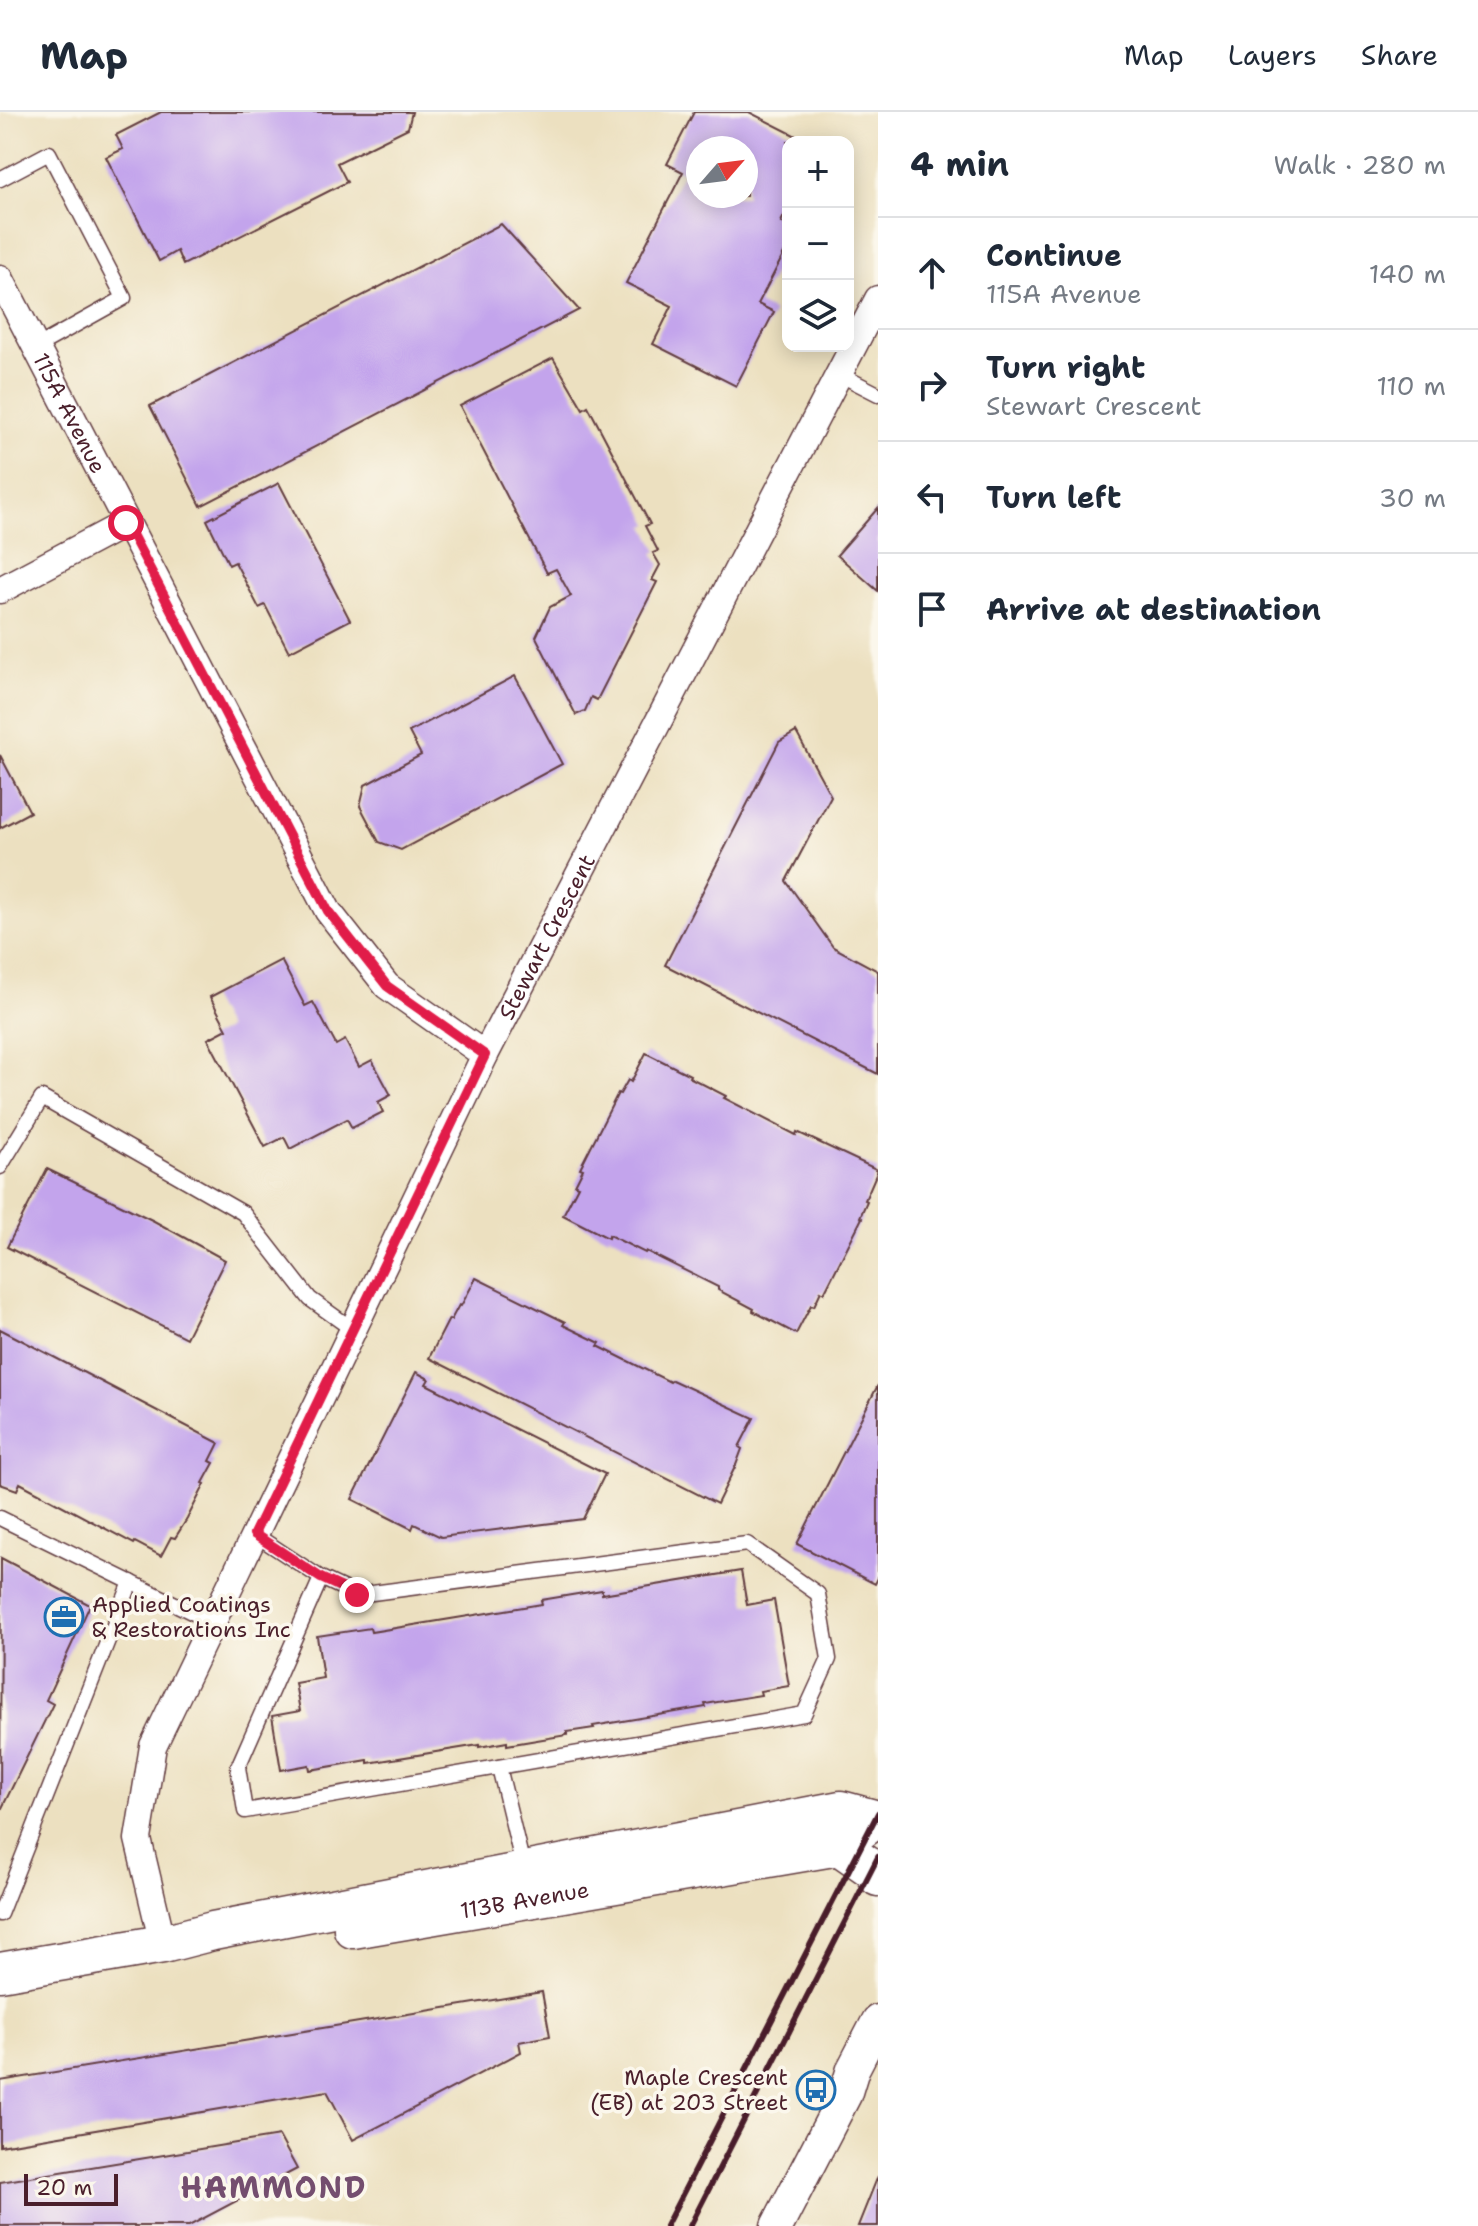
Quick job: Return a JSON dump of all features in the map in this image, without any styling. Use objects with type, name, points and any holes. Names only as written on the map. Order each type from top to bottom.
[{"type":"main road","name":"113B Avenue","points":[[0,1972],[163,1944],[213,1931],[841,1810],[876,1820]]},
{"type":"main road","name":"113B Avenue","points":[[163,1944],[217,1946],[348,1930],[839,1846],[876,1820]]},
{"type":"main road","points":[[839,1846],[872,1869],[878,1877]]},
{"type":"street","name":"115A Avenue","points":[[0,278],[328,911],[387,986],[485,1055]]},
{"type":"street","name":"Stewart Crescent","points":[[163,1944],[138,1839],[153,1746],[485,1055],[878,299]]},
{"type":"street","points":[[0,590],[126,523]]},
{"type":"street","points":[[777,2226],[845,2095],[853,2069],[878,2021]]},
{"type":"street","points":[[845,2095],[862,2077],[878,2047]]},
{"type":"lane","points":[[0,179],[49,153],[124,298],[36,347]]},
{"type":"lane","points":[[839,374],[878,394]]},
{"type":"lane","points":[[0,1167],[42,1098],[243,1213],[310,1299],[352,1329]]},
{"type":"lane","points":[[0,1518],[212,1622]]},
{"type":"lane","points":[[254,1534],[321,1578],[357,1595],[747,1544],[818,1594],[829,1659],[804,1714],[245,1811],[238,1767],[321,1578]]},
{"type":"lane","points":[[0,1914],[131,1582]]},
{"type":"lane","points":[[499,1767],[524,1870]]},
{"type":"building","points":[[161,112],[412,112],[408,128],[337,163],[347,182],[183,265],[177,251],[159,261],[106,157],[123,149],[116,135]]},
{"type":"building","points":[[694,112],[749,112],[796,136],[782,136],[782,258],[758,304],[774,312],[736,386],[653,344],[672,306],[626,283],[683,172],[667,164]]},
{"type":"building","points":[[501,224],[579,310],[201,506],[150,406]]},
{"type":"building","points":[[553,358],[583,409],[588,406],[650,524],[645,526],[658,551],[653,553],[660,565],[652,580],[657,582],[597,700],[591,697],[585,711],[576,715],[536,637],[550,607],[571,596],[556,569],[547,573],[460,406]]},
{"type":"building","points":[[279,483],[350,620],[289,652],[265,605],[259,608],[235,562],[229,565],[207,520]]},
{"type":"building","points":[[878,508],[878,591],[837,555]]},
{"type":"building","points":[[515,676],[562,764],[401,850],[379,842],[360,806],[365,785],[421,755],[409,732]]},
{"type":"building","points":[[796,732],[831,796],[786,881],[833,947],[878,971],[878,1074],[665,965],[779,742]]},
{"type":"building","points":[[0,755],[30,812],[0,828]]},
{"type":"building","points":[[281,960],[305,1006],[313,1002],[336,1045],[345,1040],[359,1067],[372,1060],[391,1095],[378,1102],[383,1112],[352,1128],[347,1119],[290,1149],[284,1137],[265,1147],[208,1039],[227,1029],[210,997]]},
{"type":"building","points":[[646,1053],[796,1135],[797,1132],[878,1170],[865,1200],[862,1218],[824,1293],[821,1291],[814,1306],[811,1305],[796,1334],[718,1290],[718,1287],[563,1215],[578,1186],[575,1185],[583,1169],[580,1168],[618,1093],[628,1080],[631,1082]]},
{"type":"building","points":[[47,1169],[154,1221],[225,1260],[186,1338],[7,1247]]},
{"type":"building","points":[[476,1278],[565,1322],[563,1325],[600,1343],[598,1346],[670,1382],[672,1380],[754,1418],[717,1504],[429,1358],[449,1319],[461,1306]]},
{"type":"building","points":[[0,1329],[219,1443],[210,1461],[214,1463],[205,1484],[187,1519],[175,1538],[171,1537],[161,1556],[20,1483],[17,1490],[0,1484]]},
{"type":"building","points":[[416,1372],[429,1379],[426,1384],[605,1474],[583,1519],[441,1537],[414,1524],[412,1529],[352,1499]]},
{"type":"building","points":[[878,1385],[878,1578],[875,1584],[797,1544]]},
{"type":"building","points":[[1,1558],[90,1605],[46,1700],[53,1704],[0,1812]]},
{"type":"building","points":[[741,1571],[747,1605],[774,1600],[789,1686],[760,1691],[761,1695],[705,1704],[706,1707],[593,1726],[567,1732],[567,1735],[507,1745],[507,1742],[479,1745],[310,1770],[309,1765],[281,1770],[272,1716],[300,1711],[295,1683],[323,1678],[317,1636],[370,1628],[371,1632],[542,1604],[541,1600],[602,1590],[602,1594]]},
{"type":"building","points":[[542,1992],[550,2036],[519,2042],[521,2052],[353,2140],[327,2091],[0,2146],[0,2081]]},
{"type":"building","points":[[279,2136],[297,2169],[189,2226],[0,2226],[0,2182]]},
{"type":"building","points":[[878,2176],[878,2226],[858,2226]]},
{"type":"railway","points":[[666,2226],[878,1813]]},
{"type":"railway","points":[[690,2226],[878,1857]]},
{"type":"place","name":"Applied Coatings & Restorations Inc","points":[[64,1617]]},
{"type":"place","name":"Maple Crescent (EB) at 203 Street","points":[[816,2090]]},
{"type":"district","name":"HAMMOND","points":[[274,2187]]},
{"type":"route","points":[[126,523],[328,911],[387,986],[485,1055],[254,1534],[321,1578],[357,1595]]}]
